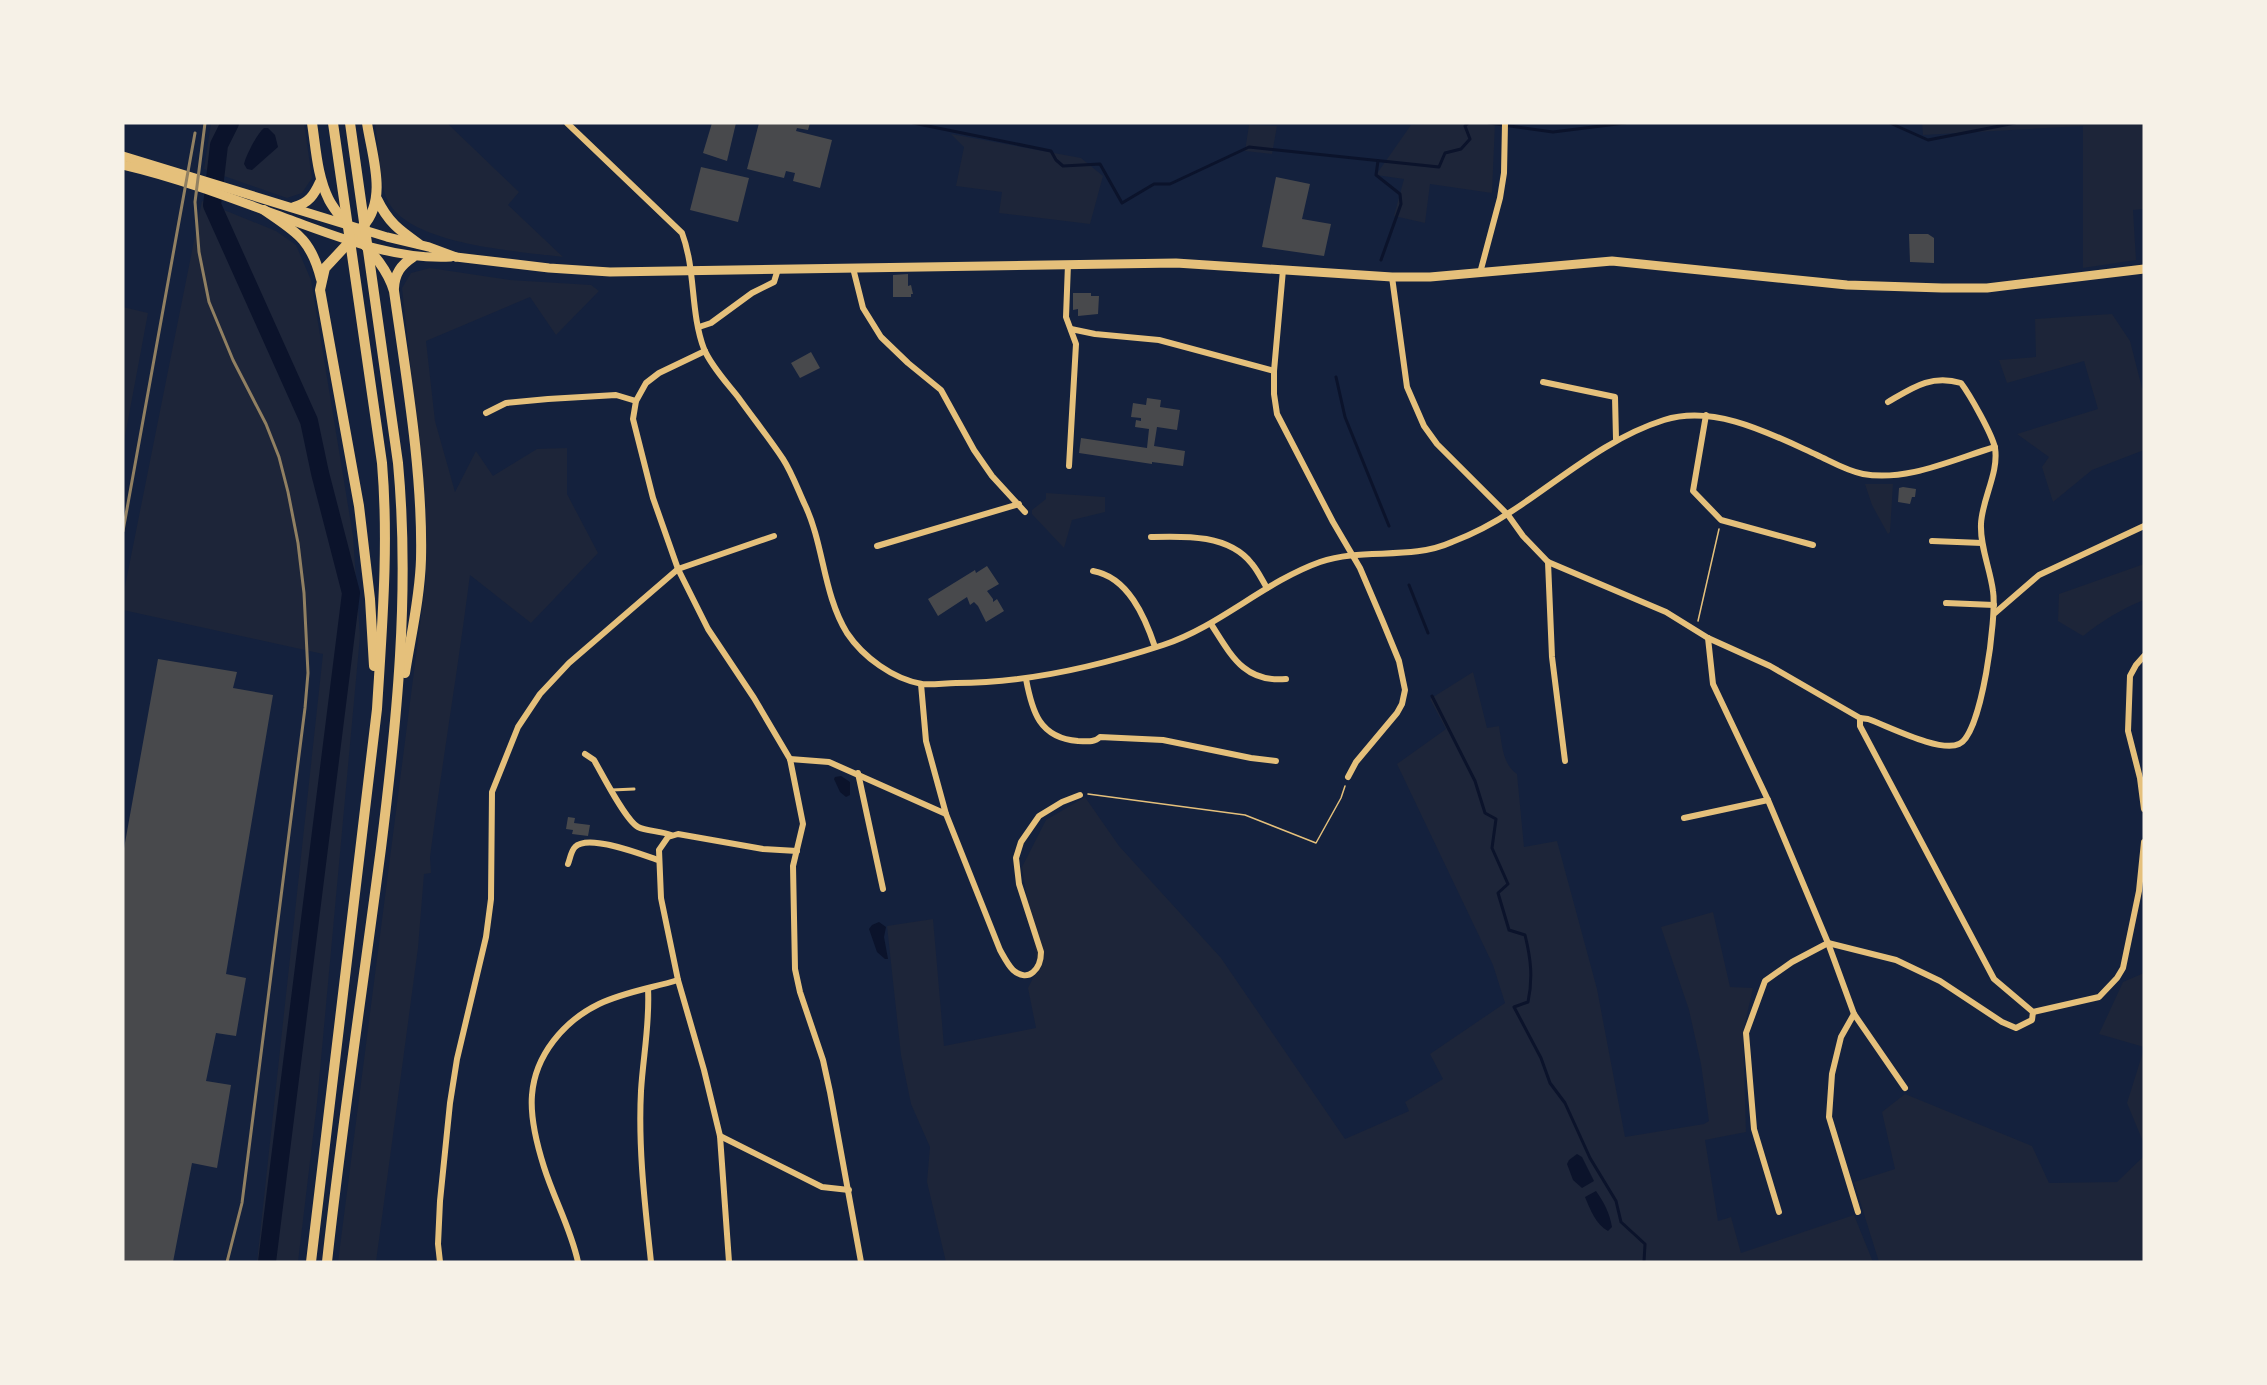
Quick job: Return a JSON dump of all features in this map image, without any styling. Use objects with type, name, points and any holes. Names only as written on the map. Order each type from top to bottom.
[{"type":"highway","points":[[312,123],[320,182],[346,224],[385,269],[393,291],[412,430],[421,524],[418,598],[395,735],[327,1262]]},
{"type":"highway","points":[[311,1262],[377,709],[383,618],[385,501],[378,426],[333,123]]},
{"type":"highway","points":[[350,123],[394,424],[402,502],[402,626],[395,735]]},
{"type":"highway","points":[[367,123],[375,204],[369,219],[325,268],[320,290],[359,506],[370,598],[377,709]]},
{"type":"highway","points":[[294,207],[301,206],[312,198],[320,182]]},
{"type":"highway","points":[[375,204],[387,219],[419,244]]},
{"type":"highway","points":[[264,210],[301,236],[310,247],[321,279]]},
{"type":"highway","points":[[393,291],[397,273],[402,265],[413,257]]},
{"type":"main road","points":[[123,156],[346,224]]},
{"type":"main road","points":[[123,165],[194,186],[325,233],[387,237],[419,244],[460,258]]},
{"type":"main road","points":[[366,246],[413,257],[460,258],[610,272],[1176,263],[1392,277],[1430,277],[1612,261],[1885,288],[1988,288],[2144,269]]},
{"type":"street","points":[[567,123],[682,233],[688,253],[699,327],[705,351],[784,462],[813,523],[826,575],[839,615],[848,633],[864,653],[876,663],[891,672],[921,684],[1026,679],[1105,662],[1155,648],[1211,624],[1267,588],[1318,563],[1351,554],[1417,552],[1458,540],[1508,515],[1617,439],[1667,419],[1706,415],[1780,438],[1845,468],[1864,474],[1889,476],[1904,473],[1939,465],[1995,447]]},
{"type":"street","points":[[1480,273],[1500,198],[1504,173],[1505,123]]},
{"type":"street","points":[[1068,264],[1066,317],[1076,344],[1070,466]]},
{"type":"street","points":[[853,268],[863,308],[881,337],[941,390],[974,450],[992,476],[1025,512]]},
{"type":"street","points":[[699,327],[711,322],[752,293],[774,282],[778,269]]},
{"type":"street","points":[[1283,270],[1274,371],[1277,414],[1292,447],[1360,568],[1399,661],[1405,690],[1397,713],[1356,762],[1348,777]]},
{"type":"street","points":[[1392,277],[1400,351],[1414,408],[1437,444],[1508,515],[1523,536],[1548,562],[1666,612],[1708,638],[1770,666],[1860,718],[1868,718],[1932,743],[1946,746],[1960,744],[1970,735],[1975,719],[1988,662],[1995,613],[1994,592],[1982,543],[1981,521],[1994,468],[1995,447],[1970,396],[1961,383],[1951,380],[1924,381],[1888,402]]},
{"type":"street","points":[[1071,329],[1095,334],[1159,340],[1274,371]]},
{"type":"street","points":[[705,351],[659,373],[646,382],[636,401],[633,419],[653,498],[678,569],[708,629],[754,698],[790,759],[802,824],[793,866],[795,969],[825,1071],[861,1262]]},
{"type":"street","points":[[1543,382],[1615,397],[1617,439]]},
{"type":"street","points":[[486,413],[506,403],[548,399],[616,395],[636,401]]},
{"type":"street","points":[[1706,415],[1693,490],[1721,520],[1813,545]]},
{"type":"street","points":[[877,546],[1019,504]]},
{"type":"street","points":[[1995,613],[2039,575],[2144,526]]},
{"type":"street","points":[[440,1262],[438,1244],[440,1201],[450,1102],[457,1059],[486,937],[491,899],[492,792],[518,728],[540,694],[569,663],[678,569],[774,536]]},
{"type":"street","points":[[1151,537],[1187,536],[1227,545],[1240,552],[1251,563],[1267,588]]},
{"type":"street","points":[[1932,541],[1982,543]]},
{"type":"street","points":[[1548,562],[1552,657],[1565,761]]},
{"type":"street","points":[[1093,571],[1111,577],[1126,592],[1147,622],[1155,648]]},
{"type":"street","points":[[1946,603],[1994,605]]},
{"type":"street","points":[[1211,624],[1234,660],[1245,670],[1269,681],[1286,679]]},
{"type":"street","points":[[1708,638],[1713,684],[1768,800],[1828,943],[1854,1014],[1905,1088]]},
{"type":"street","points":[[2144,656],[2130,676],[2128,731],[2140,778],[2144,809]]},
{"type":"street","points":[[1026,679],[1032,710],[1046,728],[1064,739],[1096,741],[1100,737],[1163,740],[1276,761]]},
{"type":"street","points":[[921,684],[926,741],[946,814],[1000,950],[1012,969],[1026,976],[1035,972],[1041,961],[1041,952],[1019,884],[1016,858],[1021,842],[1039,816],[1046,810],[1080,795]]},
{"type":"street","points":[[1860,718],[1860,726],[1994,979],[2033,1012]]},
{"type":"street","points":[[585,754],[594,760],[628,818],[638,827],[660,830],[671,835],[678,834],[763,849],[797,851]]},
{"type":"street","points":[[790,759],[829,762],[946,814]]},
{"type":"street","points":[[858,773],[884,889]]},
{"type":"street","points":[[1684,818],[1768,800]]},
{"type":"street","points":[[671,835],[660,847],[658,860],[661,898],[678,980],[720,1136],[729,1262]]},
{"type":"street","points":[[568,864],[574,847],[579,843],[589,842],[626,849],[658,860]]},
{"type":"street","points":[[2033,1012],[2099,997],[2117,978],[2123,968],[2139,891],[2144,842]]},
{"type":"street","points":[[1779,1212],[1754,1129],[1746,1033],[1765,981],[1792,962],[1828,943],[1896,960],[1940,981],[2002,1022],[2016,1028],[2032,1020],[2033,1012]]},
{"type":"street","points":[[578,1262],[538,1147],[532,1095],[538,1068],[559,1032],[582,1013],[610,1000],[678,980]]},
{"type":"street","points":[[648,989],[650,1010],[641,1090],[640,1129],[651,1262]]},
{"type":"street","points":[[1854,1014],[1842,1037],[1832,1074],[1829,1118],[1858,1212]]},
{"type":"street","points":[[720,1136],[822,1187],[849,1190]]},
{"type":"lane","points":[[612,790],[634,789]]},
{"type":"path","points":[[1696,631],[1721,520]]},
{"type":"path","points":[[1080,795],[1113,796],[1245,815],[1316,843],[1341,798],[1348,777]]},
{"type":"shaded area","points":[[211,123],[304,123],[312,178],[302,193],[287,198],[204,169]]},
{"type":"shaded area","points":[[375,123],[447,123],[519,192],[508,205],[563,257],[464,243],[415,226],[397,213],[386,197]]},
{"type":"shaded area","points":[[1495,123],[1492,193],[1430,184],[1425,223],[1394,216],[1404,179],[1376,175],[1411,125]]},
{"type":"shaded area","points":[[1922,123],[2144,123],[2144,209],[2133,210],[2136,260],[2083,268],[2083,126],[1923,135]]},
{"type":"shaded area","points":[[1249,125],[1277,126],[1272,154],[1245,151]]},
{"type":"shaded area","points":[[264,128],[268,128],[275,135],[278,147],[252,170],[247,169],[244,164],[247,155]]},
{"type":"shaded area","points":[[951,134],[1081,158],[1103,176],[1090,224],[999,213],[1002,192],[956,186],[964,147]]},
{"type":"shaded area","points":[[202,201],[276,231],[296,245],[311,280],[353,536],[360,636],[317,1103],[298,1262],[257,1262],[323,654],[123,610],[123,596]]},
{"type":"shaded area","points":[[430,268],[510,280],[591,285],[599,291],[556,335],[530,297],[426,341],[435,421],[455,492],[476,451],[493,476],[537,449],[567,448],[567,494],[598,553],[531,623],[470,575],[430,857],[431,873],[424,874],[418,948],[376,1262],[338,1262],[426,578],[426,509],[402,288],[411,273]]},
{"type":"shaded area","points":[[123,307],[148,313],[123,447]]},
{"type":"shaded area","points":[[2112,314],[2130,341],[2144,390],[2144,450],[2092,470],[2053,502],[2042,467],[2049,457],[2017,434],[2098,409],[2084,361],[2007,383],[1999,360],[2036,357],[2035,319]]},
{"type":"shaded area","points":[[1865,484],[1893,484],[1888,534],[1872,505]]},
{"type":"shaded area","points":[[1046,493],[1105,497],[1105,512],[1072,520],[1064,548],[1032,514],[1032,510],[1046,499]]},
{"type":"shaded area","points":[[2144,564],[2144,600],[2127,607],[2083,636],[2058,621],[2059,594]]},
{"type":"shaded area","points":[[1473,672],[1487,728],[1499,726],[1508,765],[1517,774],[1524,847],[1557,841],[1597,989],[1625,1137],[1704,1124],[1709,1121],[1701,1064],[1689,1010],[1661,927],[1713,912],[1730,987],[1753,988],[1743,1032],[1746,1132],[1705,1140],[1718,1221],[1731,1217],[1741,1253],[1854,1215],[1873,1262],[946,1262],[927,1182],[930,1147],[911,1104],[901,1055],[887,926],[933,919],[944,1046],[1036,1028],[1028,988],[1038,968],[1022,867],[1046,820],[1085,797],[1119,846],[1221,958],[1345,1139],[1409,1111],[1405,1102],[1443,1079],[1430,1054],[1505,1003],[1493,965],[1397,764],[1446,729],[1430,699]]},
{"type":"shaded area","points":[[841,776],[850,782],[850,795],[846,797],[840,792],[834,779]]},
{"type":"shaded area","points":[[879,922],[886,927],[884,937],[888,959],[877,952],[869,929]]},
{"type":"shaded area","points":[[2144,973],[2144,1047],[2099,1034],[2123,982]]},
{"type":"shaded area","points":[[2144,1049],[2144,1144],[2127,1103]]},
{"type":"shaded area","points":[[1905,1094],[2032,1146],[2049,1183],[2117,1182],[2144,1156],[2144,1262],[1879,1262],[1854,1182],[1895,1169],[1882,1112]]},
{"type":"shaded area","points":[[1577,1154],[1582,1157],[1594,1181],[1582,1188],[1573,1180],[1567,1164]]},
{"type":"shaded area","points":[[1596,1191],[1610,1217],[1612,1227],[1608,1231],[1597,1221],[1585,1197]]},
{"type":"building","points":[[712,123],[736,123],[727,161],[703,153]]},
{"type":"building","points":[[759,123],[810,123],[808,130],[797,128],[796,131],[832,140],[820,188],[793,181],[795,173],[786,171],[784,178],[747,169]]},
{"type":"building","points":[[701,167],[749,178],[738,222],[690,210]]},
{"type":"building","points":[[1276,177],[1310,184],[1302,219],[1331,224],[1324,256],[1262,247]]},
{"type":"building","points":[[1909,234],[1928,234],[1934,238],[1934,263],[1910,262]]},
{"type":"building","points":[[908,274],[908,286],[911,285],[913,294],[911,297],[893,297],[893,275]]},
{"type":"building","points":[[1073,293],[1091,293],[1091,296],[1099,296],[1098,314],[1078,316],[1078,309],[1073,310]]},
{"type":"building","points":[[811,352],[820,368],[800,378],[791,363]]},
{"type":"building","points":[[1147,398],[1161,400],[1160,407],[1180,410],[1177,430],[1157,427],[1154,446],[1185,451],[1183,466],[1152,462],[1152,464],[1079,453],[1081,438],[1147,448],[1149,429],[1135,427],[1136,420],[1141,421],[1141,418],[1131,417],[1133,403],[1146,405]]},
{"type":"building","points":[[1899,488],[1916,489],[1915,497],[1912,497],[1910,504],[1898,502]]},
{"type":"building","points":[[987,566],[999,584],[987,591],[993,602],[997,599],[1004,611],[986,622],[978,606],[974,602],[970,605],[967,597],[938,616],[928,599],[975,570],[976,573]]},
{"type":"building","points":[[158,659],[237,672],[233,688],[273,695],[226,974],[246,978],[236,1036],[216,1033],[206,1081],[231,1085],[217,1168],[192,1163],[173,1262],[123,1262],[123,854]]},
{"type":"building","points":[[568,817],[575,818],[574,823],[590,825],[588,836],[572,834],[573,830],[566,829]]},
{"type":"waterway","points":[[230,123],[219,145],[212,205],[309,421],[351,593],[267,1262]]},
{"type":"waterway","points":[[913,123],[1051,151],[1063,166],[1100,164],[1122,203],[1154,184],[1170,184],[1249,147],[1439,167],[1445,153],[1461,149],[1470,139],[1465,126],[1468,123]]},
{"type":"waterway","points":[[1489,123],[1553,132],[1625,123]]},
{"type":"waterway","points":[[1890,123],[1928,140],[2015,123]]},
{"type":"waterway","points":[[1378,161],[1376,175],[1400,194],[1401,204],[1381,260]]},
{"type":"waterway","points":[[1336,377],[1345,417],[1389,526]]},
{"type":"waterway","points":[[1409,585],[1428,633]]},
{"type":"waterway","points":[[1432,696],[1475,781],[1485,813],[1496,819],[1492,848],[1508,884],[1498,893],[1509,930],[1525,935],[1530,960],[1531,977],[1528,1002],[1514,1007],[1541,1058],[1550,1083],[1565,1103],[1590,1158],[1616,1201],[1621,1222],[1645,1244],[1644,1262]]},
{"type":"railway","points":[[205,123],[195,202],[199,252],[209,302],[233,360],[266,424],[279,457],[298,543],[304,593],[308,673],[242,1203],[227,1262]]},
{"type":"railway","points":[[123,531],[195,133]]}]
